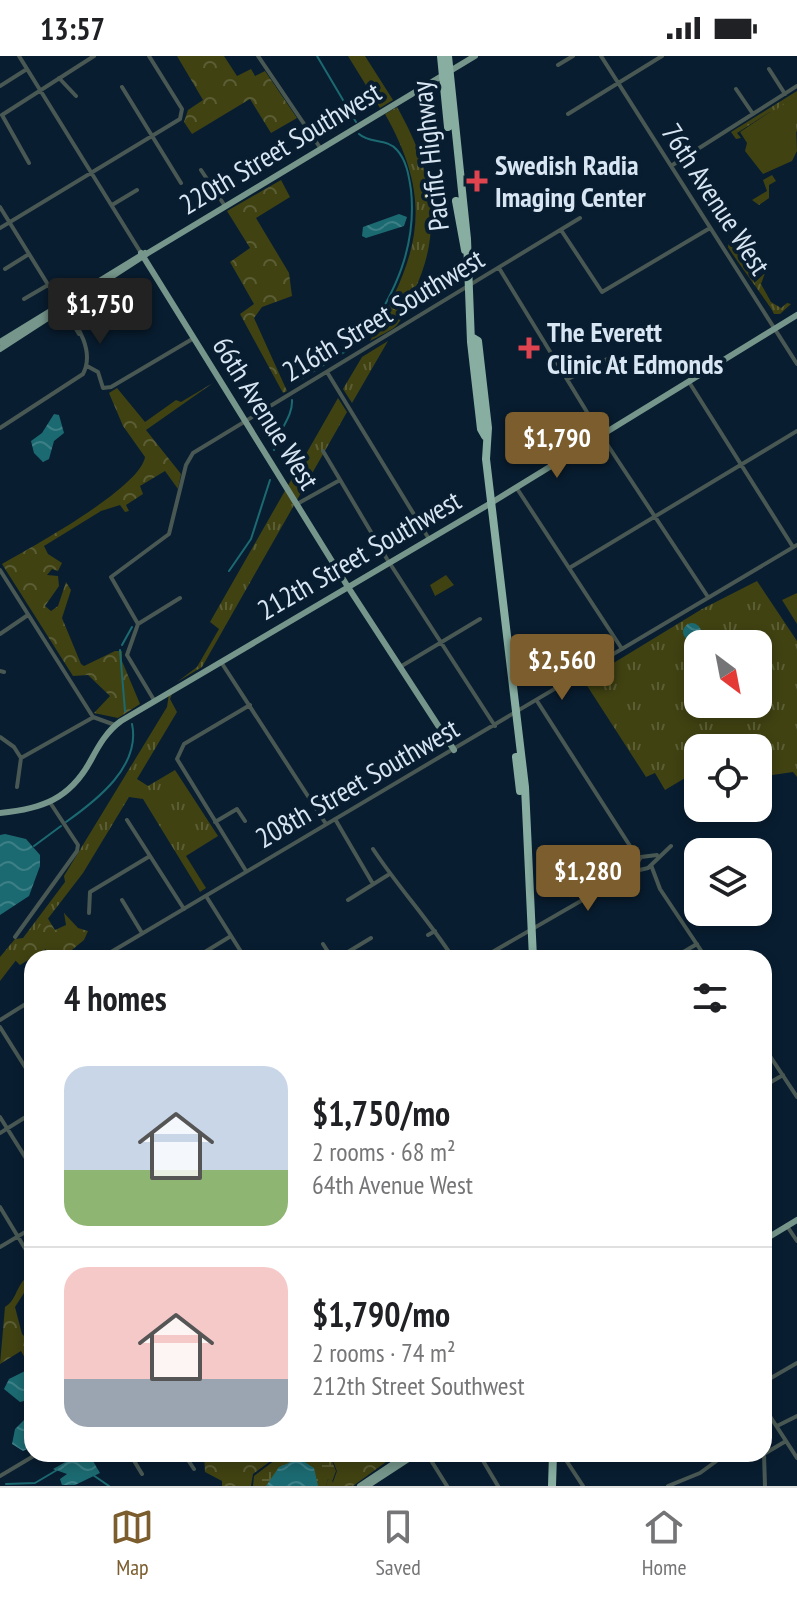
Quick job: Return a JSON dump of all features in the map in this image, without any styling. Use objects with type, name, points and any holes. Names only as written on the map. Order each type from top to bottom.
[{"type":"highway","name":"Pacific Highway","points":[[441,56],[446,74],[466,251],[476,383],[481,429],[485,436],[515,714],[532,879],[535,950]]},
{"type":"highway","name":"Pacific Highway","points":[[446,74],[448,56]]},
{"type":"highway","name":"Pacific Highway","points":[[473,338],[478,341],[488,428],[485,436]]},
{"type":"highway","name":"Pacific Highway","points":[[515,714],[518,773],[522,788]]},
{"type":"highway","points":[[551,1462],[552,1486]]},
{"type":"main road","name":"220th Street Southwest","points":[[0,349],[145,255],[475,56]]},
{"type":"main road","name":"66th Avenue West","points":[[145,255],[348,587],[454,750]]},
{"type":"main road","name":"220th Street Southwest","points":[[0,342],[62,307]]},
{"type":"main road","name":"212th Street Southwest","points":[[51,804],[75,784],[115,725],[491,503],[797,315]]},
{"type":"main road","points":[[476,383],[484,396]]},
{"type":"main road","points":[[0,813],[34,810],[51,804]]},
{"type":"main road","points":[[772,1235],[797,1220]]},
{"type":"main road","points":[[363,1486],[397,1462]]},
{"type":"main road","points":[[363,1486],[403,1462]]},
{"type":"street","name":"66th Avenue West","points":[[19,56],[145,255]]},
{"type":"street","points":[[29,163],[2,115],[94,56]]},
{"type":"street","points":[[0,228],[175,122],[182,109],[149,56]]},
{"type":"street","points":[[258,56],[321,149]]},
{"type":"street","points":[[558,65],[573,56]]},
{"type":"street","name":"76th Avenue West","points":[[601,56],[797,364]]},
{"type":"street","points":[[568,114],[652,59],[662,56]]},
{"type":"street","points":[[0,86],[27,69]]},
{"type":"street","points":[[769,69],[785,94]]},
{"type":"street","points":[[59,78],[76,96]]},
{"type":"street","points":[[671,166],[797,86]]},
{"type":"street","points":[[122,87],[181,183]]},
{"type":"street","points":[[736,89],[753,114]]},
{"type":"street","points":[[201,170],[225,206]]},
{"type":"street","points":[[112,205],[137,190]]},
{"type":"street","points":[[0,207],[80,335],[87,352],[87,366],[72,383],[1,427]]},
{"type":"street","name":"216th Street Southwest","points":[[138,624],[112,575],[164,541],[172,526],[181,484],[193,453],[580,218]]},
{"type":"street","points":[[561,230],[602,292],[710,228]]},
{"type":"street","points":[[5,269],[29,254]]},
{"type":"street","points":[[499,268],[601,435],[708,597]]},
{"type":"street","points":[[24,299],[48,285]]},
{"type":"street","points":[[87,366],[98,372],[103,388],[111,387],[194,338]]},
{"type":"street","points":[[568,379],[607,359]]},
{"type":"street","points":[[327,372],[429,539]]},
{"type":"street","points":[[689,382],[795,546]]},
{"type":"street","points":[[571,567],[797,431]]},
{"type":"street","points":[[323,451],[389,563],[495,726]]},
{"type":"street","points":[[297,504],[340,480]]},
{"type":"street","points":[[516,487],[571,567],[622,650]]},
{"type":"street","name":"208th Street Southwest","points":[[114,950],[795,546]]},
{"type":"street","points":[[0,570],[93,717],[115,725]]},
{"type":"street","points":[[154,700],[127,655],[138,624],[180,598]]},
{"type":"street","points":[[0,634],[28,615]]},
{"type":"street","points":[[400,667],[480,619]]},
{"type":"street","points":[[221,661],[326,824]]},
{"type":"street","points":[[537,701],[644,869],[655,879],[701,950]]},
{"type":"street","points":[[246,871],[178,764],[178,754],[184,744],[250,705]]},
{"type":"street","points":[[21,758],[93,717]]},
{"type":"street","points":[[0,737],[14,747],[21,758],[17,787]]},
{"type":"street","points":[[15,937],[77,851],[78,845],[51,804]]},
{"type":"street","points":[[215,822],[237,809],[245,821]]},
{"type":"street","points":[[335,819],[373,884]]},
{"type":"street","points":[[127,820],[184,909]]},
{"type":"street","points":[[496,950],[631,872],[644,869],[671,846]]},
{"type":"street","points":[[373,849],[388,875],[448,950]]},
{"type":"street","points":[[634,849],[651,864],[655,879]]},
{"type":"street","points":[[631,872],[645,856],[659,854]]},
{"type":"street","points":[[89,913],[90,892],[150,856]]},
{"type":"street","points":[[348,900],[388,875]]},
{"type":"street","points":[[206,896],[240,950]]},
{"type":"street","points":[[122,900],[142,933]]},
{"type":"street","points":[[428,935],[435,931]]},
{"type":"street","points":[[208,950],[231,936]]},
{"type":"street","points":[[349,950],[371,938]]},
{"type":"street","points":[[323,944],[328,950]]},
{"type":"street","points":[[687,950],[697,944]]},
{"type":"street","points":[[0,1020],[24,1005]]},
{"type":"street","points":[[0,1027],[24,1065]]},
{"type":"street","points":[[772,1059],[797,1097]]},
{"type":"street","points":[[772,1081],[783,1075]]},
{"type":"street","points":[[0,1117],[24,1156]]},
{"type":"street","points":[[0,1133],[24,1118]]},
{"type":"street","points":[[0,1207],[24,1246]]},
{"type":"street","points":[[787,1226],[797,1241]]},
{"type":"street","points":[[0,1247],[24,1233]]},
{"type":"street","points":[[772,1377],[797,1363]]},
{"type":"street","points":[[777,1426],[797,1416]]},
{"type":"street","points":[[772,1419],[797,1458]]},
{"type":"street","points":[[772,1449],[786,1441]]},
{"type":"street","points":[[0,1476],[24,1462]]},
{"type":"street","points":[[135,1462],[142,1474]]},
{"type":"street","points":[[189,1462],[194,1469]]},
{"type":"street","points":[[432,1462],[447,1486]]},
{"type":"street","points":[[484,1462],[498,1485]]},
{"type":"street","points":[[567,1462],[583,1486]]},
{"type":"street","points":[[668,1486],[700,1473],[715,1462]]},
{"type":"street","points":[[764,1462],[765,1486]]},
{"type":"green space","points":[[177,56],[224,56],[237,76],[251,69],[255,76],[265,71],[297,118],[271,133],[250,99],[192,134],[184,122],[188,110],[203,100]]},
{"type":"green space","points":[[348,56],[365,56],[393,100],[380,108]]},
{"type":"green space","points":[[797,91],[797,132],[770,112],[737,133],[741,138],[736,139],[731,132]]},
{"type":"green space","points":[[795,97],[797,151],[792,161],[763,174],[745,151],[747,143],[740,132],[770,112],[780,114],[777,109]]},
{"type":"green space","points":[[397,107],[409,129],[425,175],[430,198],[429,244],[424,267],[402,317],[397,325],[370,341],[400,282],[415,229],[411,175],[385,114]]},
{"type":"green space","points":[[772,175],[776,181],[769,185],[769,198],[759,205],[752,200],[767,191],[763,180]]},
{"type":"green space","points":[[281,180],[290,197],[256,218],[289,273],[292,296],[262,307],[254,318],[287,391],[283,393],[240,314],[254,304],[230,262],[250,248],[227,211]]},
{"type":"green space","points":[[742,233],[738,250],[753,269],[765,269],[757,275],[749,275],[754,277],[754,283],[765,273],[761,284],[771,302],[781,308],[787,303],[791,304],[780,314],[774,314],[728,247],[729,241]]},
{"type":"green space","points":[[388,341],[352,403],[343,389],[362,357]]},
{"type":"green space","points":[[213,383],[146,430],[181,474],[178,489],[165,471],[140,486],[143,494],[126,505],[129,511],[125,512],[120,505],[101,511],[44,546],[48,554],[62,563],[58,571],[52,569],[47,575],[58,576],[59,586],[45,606],[51,611],[58,606],[66,582],[71,590],[62,618],[81,664],[84,666],[115,651],[122,651],[122,661],[140,704],[118,718],[94,713],[110,696],[88,675],[73,676],[2,564],[83,516],[139,470],[145,457],[123,426],[109,393],[117,388],[145,422],[176,400],[181,402]]},
{"type":"green space","points":[[338,398],[347,412],[202,667],[177,682],[197,667],[219,629],[210,622]]},
{"type":"green space","points":[[446,575],[454,585],[435,596],[430,585]]},
{"type":"green space","points":[[757,581],[797,641],[797,777],[793,772],[772,775],[772,734],[684,734],[684,779],[665,790],[655,773],[646,777],[584,681],[702,609]]},
{"type":"green space","points":[[797,593],[797,624],[782,600]]},
{"type":"green space","points":[[169,694],[172,694],[170,699],[177,712],[137,779],[148,786],[175,770],[218,836],[186,856],[206,888],[200,892],[143,799],[129,797],[83,873],[0,981],[0,957],[15,939],[23,938],[65,882],[64,876],[167,707]]},
{"type":"green space","points":[[64,913],[78,928],[88,931],[84,940],[72,950],[24,950],[24,963],[20,965],[14,959],[47,917],[55,930],[66,925]]},
{"type":"green space","points":[[24,1281],[24,1293],[15,1307],[24,1336],[24,1356],[21,1351],[0,1364],[5,1307]]},
{"type":"green space","points":[[204,1462],[269,1462],[253,1474],[251,1486],[222,1486],[222,1481],[205,1472]]},
{"type":"green space","points":[[272,1462],[332,1462],[336,1471],[332,1482],[328,1479],[326,1486],[253,1486],[254,1476]]},
{"type":"green space","points":[[333,1462],[386,1462],[353,1486],[326,1486],[328,1479],[333,1482],[337,1471]]},
{"type":"water","points":[[399,214],[407,217],[404,226],[366,238],[362,236],[363,227]]},
{"type":"water","points":[[54,414],[59,415],[64,433],[54,441],[49,459],[43,462],[34,453],[31,441],[42,433]]},
{"type":"water","points":[[692,623],[700,629],[684,630],[684,635],[683,632],[684,629],[686,626]]},
{"type":"water","points":[[0,835],[26,839],[40,855],[40,866],[29,896],[0,915]]},
{"type":"water","points":[[24,1372],[24,1401],[20,1402],[4,1389],[9,1379]]},
{"type":"water","points":[[24,1420],[23,1451],[12,1444],[15,1429]]},
{"type":"water","points":[[66,1462],[94,1462],[100,1473],[75,1485],[62,1485],[60,1479],[67,1474],[53,1469]]},
{"type":"water","points":[[291,1462],[305,1462],[314,1468],[318,1486],[266,1486],[279,1467]]},
{"type":"waterway","points":[[317,56],[356,122]]},
{"type":"waterway","points":[[359,134],[393,146],[400,154],[408,175],[412,211],[411,231],[401,269],[364,339]]},
{"type":"waterway","points":[[298,381],[354,346]]},
{"type":"waterway","points":[[274,450],[290,413],[292,400]]},
{"type":"waterway","points":[[229,571],[251,539],[270,480]]},
{"type":"waterway","points":[[122,645],[132,627]]},
{"type":"waterway","points":[[120,650],[125,711]]},
{"type":"waterway","points":[[66,822],[103,792],[123,768],[130,754],[132,724]]},
{"type":"waterway","points":[[34,846],[61,826]]},
{"type":"waterway","points":[[6,1484],[35,1483],[57,1470]]},
{"type":"waterway","points":[[93,1475],[109,1486]]},
{"type":"place","name":"Swedish Radia Imaging Center","points":[[477,181]]},
{"type":"place","name":"The Everett Clinic At Edmonds","points":[[529,348]]}]
